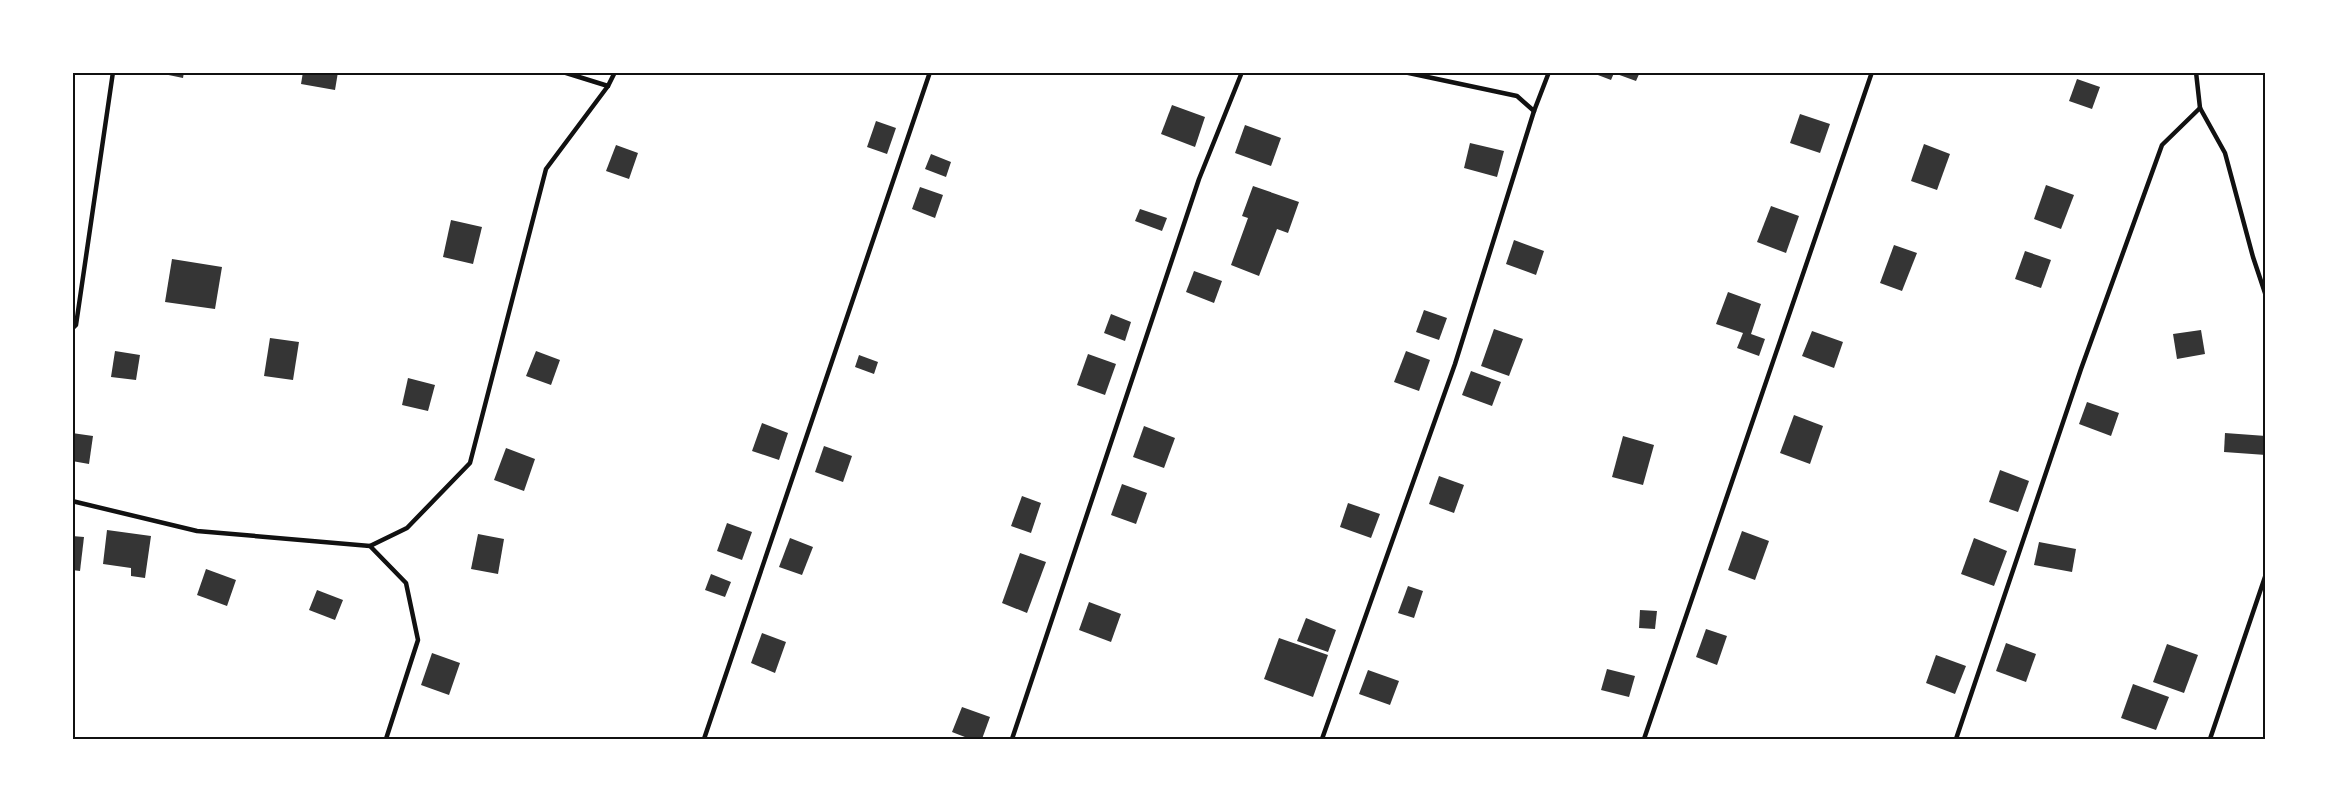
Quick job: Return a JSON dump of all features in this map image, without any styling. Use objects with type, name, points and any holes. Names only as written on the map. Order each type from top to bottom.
[{"type":"lane","points":[[72,329],[76,325],[113,72]]},
{"type":"lane","points":[[563,72],[608,86]]},
{"type":"lane","points":[[72,501],[197,531],[370,546],[407,528],[470,463],[546,169],[608,86],[615,72]]},
{"type":"lane","points":[[704,739],[930,72]]},
{"type":"lane","points":[[1012,739],[1199,179],[1242,72]]},
{"type":"lane","points":[[1404,72],[1517,96],[1534,111]]},
{"type":"lane","points":[[1322,739],[1391,539],[1455,364],[1534,111],[1549,72]]},
{"type":"lane","points":[[1644,739],[1872,72]]},
{"type":"lane","points":[[2196,72],[2200,108],[2225,153],[2266,296]]},
{"type":"lane","points":[[1956,739],[2081,369],[2162,145],[2200,108]]},
{"type":"lane","points":[[370,546],[406,583],[418,640],[386,739]]},
{"type":"lane","points":[[2211,739],[2266,574]]},
{"type":"building","points":[[154,72],[184,72],[183,78]]},
{"type":"building","points":[[303,72],[338,72],[335,90],[301,84]]},
{"type":"building","points":[[1590,72],[1640,72],[1636,81],[1614,73],[1611,80]]},
{"type":"building","points":[[2077,79],[2100,87],[2092,109],[2069,101]]},
{"type":"building","points":[[1172,105],[1205,117],[1195,147],[1161,134]]},
{"type":"building","points":[[1800,114],[1830,124],[1820,153],[1790,143]]},
{"type":"building","points":[[876,121],[896,128],[887,154],[867,147]]},
{"type":"building","points":[[1245,125],[1281,138],[1271,166],[1235,153]]},
{"type":"building","points":[[1470,143],[1504,151],[1497,177],[1464,168]]},
{"type":"building","points":[[1924,144],[1950,154],[1937,190],[1911,181]]},
{"type":"building","points":[[616,145],[638,153],[629,179],[606,171]]},
{"type":"building","points":[[931,154],[951,162],[946,177],[925,169]]},
{"type":"building","points":[[2046,185],[2074,195],[2061,229],[2034,219]]},
{"type":"building","points":[[1253,186],[1299,202],[1288,233],[1277,229],[1259,276],[1231,265],[1248,218],[1242,216]]},
{"type":"building","points":[[920,187],[943,195],[935,218],[912,209]]},
{"type":"building","points":[[1771,206],[1799,216],[1786,253],[1757,242]]},
{"type":"building","points":[[1140,209],[1167,218],[1162,231],[1135,221]]},
{"type":"building","points":[[451,220],[482,227],[473,264],[443,257]]},
{"type":"building","points":[[1514,240],[1544,251],[1536,275],[1506,264]]},
{"type":"building","points":[[1894,245],[1917,253],[1902,291],[1880,283]]},
{"type":"building","points":[[2025,251],[2051,260],[2041,288],[2015,279]]},
{"type":"building","points":[[172,259],[222,267],[215,309],[165,302]]},
{"type":"building","points":[[1194,271],[1222,281],[1214,303],[1186,292]]},
{"type":"building","points":[[1728,292],[1761,304],[1751,334],[1765,339],[1759,356],[1737,348],[1743,333],[1716,324]]},
{"type":"building","points":[[1424,310],[1447,318],[1439,340],[1416,332]]},
{"type":"building","points":[[1111,314],[1131,322],[1125,341],[1104,333]]},
{"type":"building","points":[[1494,329],[1523,339],[1509,376],[1481,366]]},
{"type":"building","points":[[2201,330],[2205,354],[2177,359],[2173,334]]},
{"type":"building","points":[[1812,331],[1843,342],[1834,368],[1802,356]]},
{"type":"building","points":[[270,338],[299,342],[293,380],[264,376]]},
{"type":"building","points":[[115,351],[140,355],[136,380],[111,377]]},
{"type":"building","points":[[536,351],[560,360],[551,385],[526,376]]},
{"type":"building","points":[[1406,351],[1430,360],[1419,391],[1394,382]]},
{"type":"building","points":[[1088,354],[1116,364],[1105,395],[1077,385]]},
{"type":"building","points":[[859,355],[878,362],[874,374],[855,367]]},
{"type":"building","points":[[1471,371],[1501,382],[1492,406],[1462,395]]},
{"type":"building","points":[[408,378],[435,385],[428,411],[402,405]]},
{"type":"building","points":[[2087,402],[2119,413],[2111,436],[2079,424]]},
{"type":"building","points":[[1794,415],[1823,426],[1810,464],[1780,453]]},
{"type":"building","points":[[762,423],[788,433],[779,460],[752,451]]},
{"type":"building","points":[[1144,426],[1175,438],[1164,468],[1133,457]]},
{"type":"building","points":[[72,433],[93,436],[89,464],[72,461]]},
{"type":"building","points":[[2225,433],[2266,436],[2266,455],[2224,452]]},
{"type":"building","points":[[1623,436],[1654,445],[1643,485],[1612,477]]},
{"type":"building","points":[[824,446],[852,456],[843,482],[815,472]]},
{"type":"building","points":[[506,448],[535,459],[524,491],[494,480]]},
{"type":"building","points":[[2000,470],[2029,481],[2018,512],[1989,502]]},
{"type":"building","points":[[1439,476],[1464,485],[1454,513],[1429,504]]},
{"type":"building","points":[[1122,484],[1147,493],[1136,524],[1111,515]]},
{"type":"building","points":[[1022,496],[1041,503],[1031,533],[1011,526]]},
{"type":"building","points":[[1348,503],[1380,514],[1371,538],[1340,527]]},
{"type":"building","points":[[727,523],[752,532],[742,560],[717,551]]},
{"type":"building","points":[[107,530],[151,536],[145,578],[131,576],[131,568],[103,564]]},
{"type":"building","points":[[1742,531],[1769,541],[1755,580],[1728,570]]},
{"type":"building","points":[[478,534],[504,539],[498,574],[471,569]]},
{"type":"building","points":[[72,536],[84,537],[80,571],[72,570]]},
{"type":"building","points":[[790,538],[813,547],[802,575],[779,567]]},
{"type":"building","points":[[1974,538],[2007,551],[1994,586],[1961,574]]},
{"type":"building","points":[[2039,542],[2076,549],[2072,572],[2034,565]]},
{"type":"building","points":[[1020,553],[1046,562],[1027,613],[1002,603]]},
{"type":"building","points":[[206,569],[236,580],[227,606],[197,595]]},
{"type":"building","points":[[711,574],[731,582],[725,597],[705,590]]},
{"type":"building","points":[[1408,586],[1423,591],[1414,618],[1398,613]]},
{"type":"building","points":[[317,590],[343,600],[335,620],[309,610]]},
{"type":"building","points":[[1089,602],[1121,614],[1111,642],[1079,630]]},
{"type":"building","points":[[1640,610],[1657,611],[1655,629],[1639,628]]},
{"type":"building","points":[[1306,618],[1336,630],[1328,652],[1297,641]]},
{"type":"building","points":[[1706,629],[1727,636],[1717,665],[1696,657]]},
{"type":"building","points":[[762,633],[786,642],[775,673],[751,663]]},
{"type":"building","points":[[1279,638],[1328,655],[1313,697],[1264,679]]},
{"type":"building","points":[[2006,643],[2036,654],[2026,682],[1996,671]]},
{"type":"building","points":[[2167,644],[2198,655],[2184,693],[2153,682]]},
{"type":"building","points":[[432,653],[460,663],[449,695],[421,685]]},
{"type":"building","points":[[1936,655],[1966,666],[1955,694],[1926,683]]},
{"type":"building","points":[[1607,669],[1635,676],[1629,697],[1601,690]]},
{"type":"building","points":[[1368,670],[1399,681],[1390,705],[1359,694]]},
{"type":"building","points":[[2133,684],[2169,697],[2156,730],[2121,718]]},
{"type":"building","points":[[962,707],[990,717],[982,739],[970,739],[952,732]]}]
